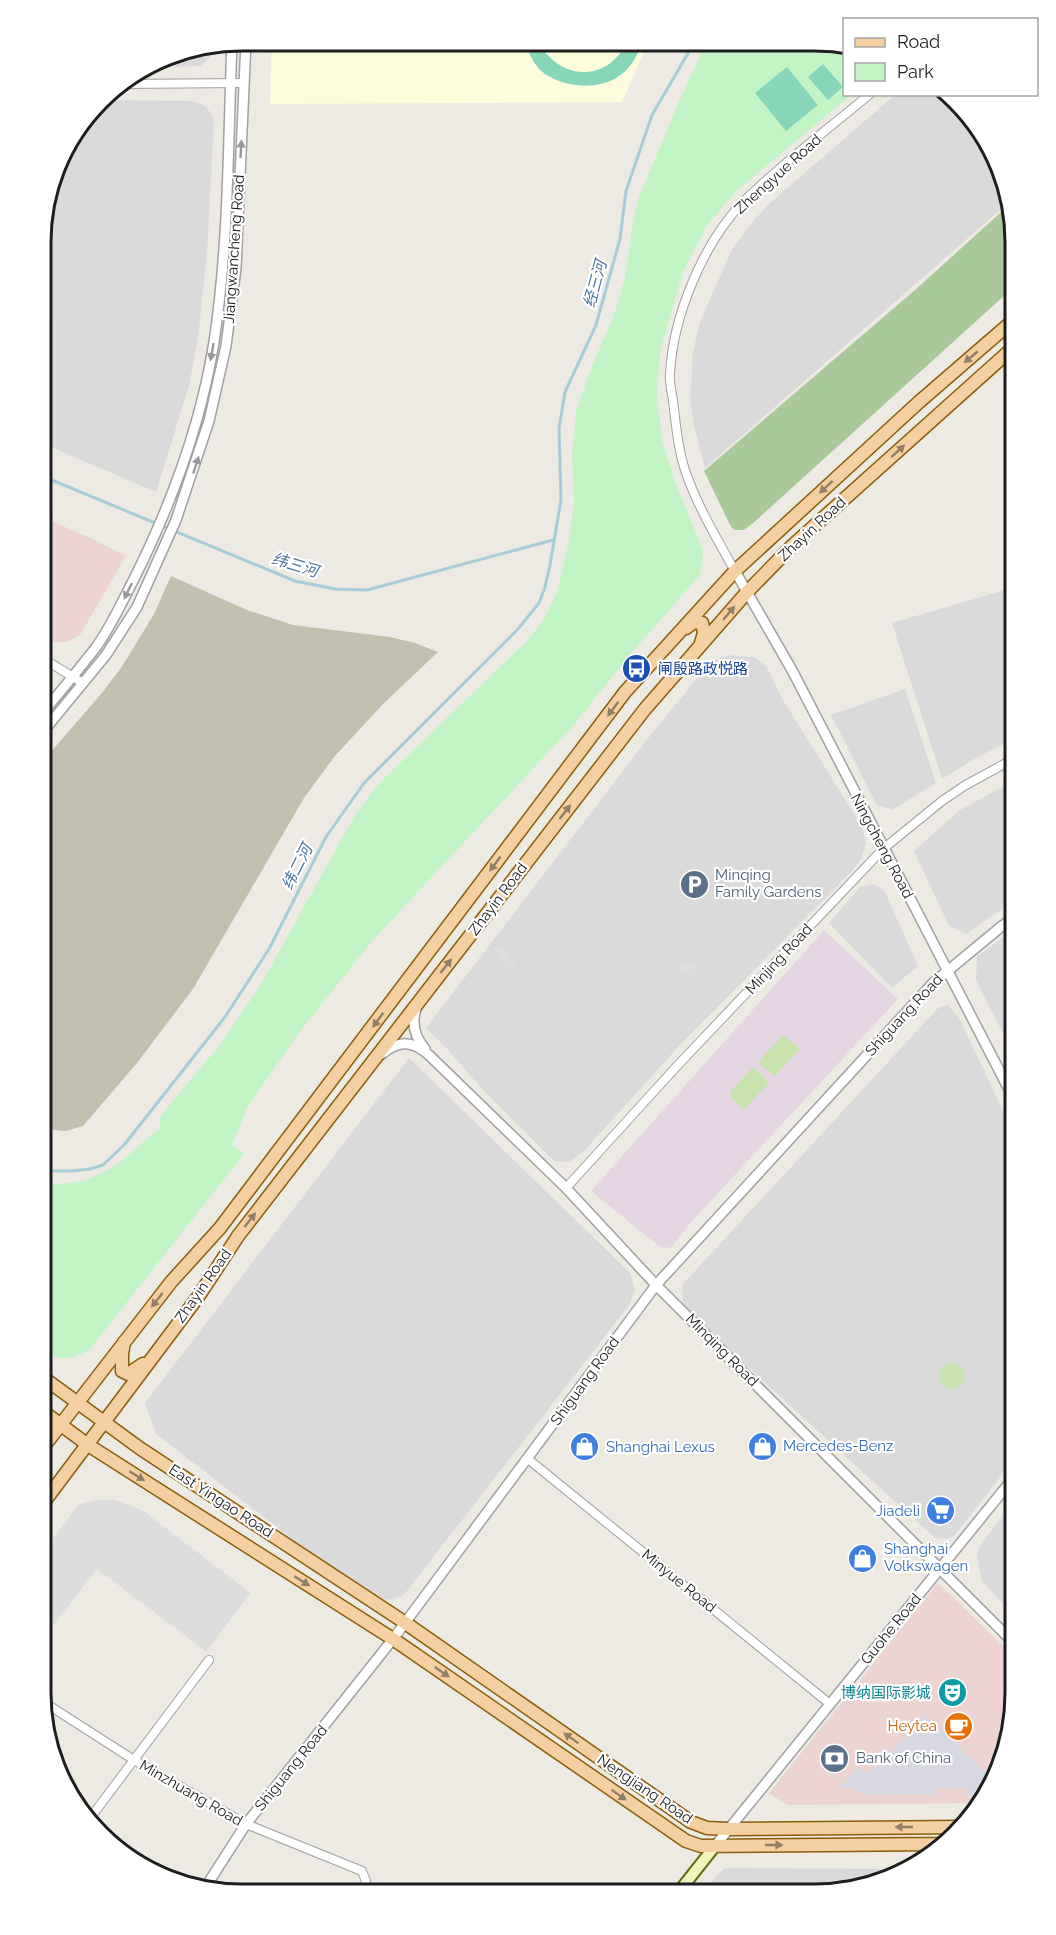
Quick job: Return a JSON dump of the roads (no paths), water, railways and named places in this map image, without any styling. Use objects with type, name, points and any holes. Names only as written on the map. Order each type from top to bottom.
[{"type":"main road","name":"Zhayin Road","points":[[51,1437],[77,1400],[171,1282],[220,1228],[626,692],[735,571],[919,402],[1005,328]]},
{"type":"main road","name":"Zhayin Road","points":[[51,1492],[198,1296],[238,1236],[645,709],[748,591],[804,536],[1005,356]]},
{"type":"main road","points":[[782,527],[783,535],[788,540],[804,536]]},
{"type":"main road","points":[[677,635],[694,622],[702,623],[704,633],[696,652]]},
{"type":"main road","points":[[124,1341],[122,1366],[124,1373],[137,1369],[155,1352]]},
{"type":"main road","name":"East Yingao Road","points":[[51,1383],[141,1449],[404,1622]]},
{"type":"main road","name":"East Yingao Road","points":[[51,1418],[88,1445],[393,1639]]},
{"type":"main road","name":"Nengjiang Road","points":[[404,1622],[691,1822],[707,1828],[728,1829],[950,1827]]},
{"type":"main road","name":"Nengjiang Road","points":[[393,1639],[686,1841],[700,1846],[931,1844]]},
{"type":"main road","name":"Guohe Road","points":[[684,1884],[716,1846]]},
{"type":"street","name":"Jiangwancheng Road","points":[[51,722],[106,656],[137,607],[176,520],[209,421],[228,338],[236,268],[245,51]]},
{"type":"street","name":"Jiangwancheng Road","points":[[51,702],[94,649],[123,601],[164,514],[182,466],[196,418],[213,345],[222,267],[232,52]]},
{"type":"street","points":[[135,84],[244,83]]},
{"type":"street","name":"Zhengyue Road","points":[[735,571],[710,527],[686,474],[681,456],[669,375],[681,310],[700,263],[719,232],[743,202],[868,96]]},
{"type":"street","name":"Ningcheng Road","points":[[735,571],[793,672],[1005,1082]]},
{"type":"street","points":[[51,664],[83,683]]},
{"type":"street","name":"Minjing Road","points":[[566,1188],[678,1065],[883,849],[942,801],[1005,763]]},
{"type":"street","name":"Shiguang Road","points":[[210,1881],[246,1824],[393,1639],[656,1285],[933,983],[947,969],[1005,924]]},
{"type":"street","name":"Minqing Road","points":[[421,999],[414,1016],[414,1029],[430,1056]]},
{"type":"street","name":"Minqing Road","points":[[370,1066],[385,1051],[403,1043],[412,1043],[430,1056],[566,1188],[656,1285],[1005,1634]]},
{"type":"street","name":"Minyue Road","points":[[528,1459],[830,1704]]},
{"type":"street","name":"Guohe Road","points":[[716,1846],[1005,1488]]},
{"type":"street","points":[[94,1813],[209,1660]]},
{"type":"street","name":"Minzhuang Road","points":[[52,1708],[134,1760],[246,1824],[362,1871],[366,1884]]},
{"type":"waterway","name":"纬二河","points":[[51,1171],[90,1169],[103,1165],[124,1145],[225,1017],[269,949],[326,837],[364,783],[518,629],[539,603],[550,565],[561,500],[559,428],[565,392],[596,325],[620,239],[626,191],[652,115],[689,51]]},
{"type":"waterway","name":"纬三河","points":[[51,480],[295,581],[335,589],[367,590],[553,540]]},
{"type":"place","name":"闸殷路政悦路","points":[[637,669]]},
{"type":"place","name":"Minqing Family Gardens","points":[[694,884]]},
{"type":"place","name":"Mercedes-Benz","points":[[762,1446]]},
{"type":"place","name":"Shanghai Lexus","points":[[585,1447]]},
{"type":"place","name":"Jiadeli","points":[[941,1511]]},
{"type":"place","name":"Shanghai Volkswagen","points":[[863,1558]]},
{"type":"place","name":"博纳国际影城","points":[[952,1693]]},
{"type":"place","name":"Heytea","points":[[958,1726]]},
{"type":"place","name":"Bank of China","points":[[835,1758]]},
{"type":"water label","name":"经三河","points":[[595,284]]}]
